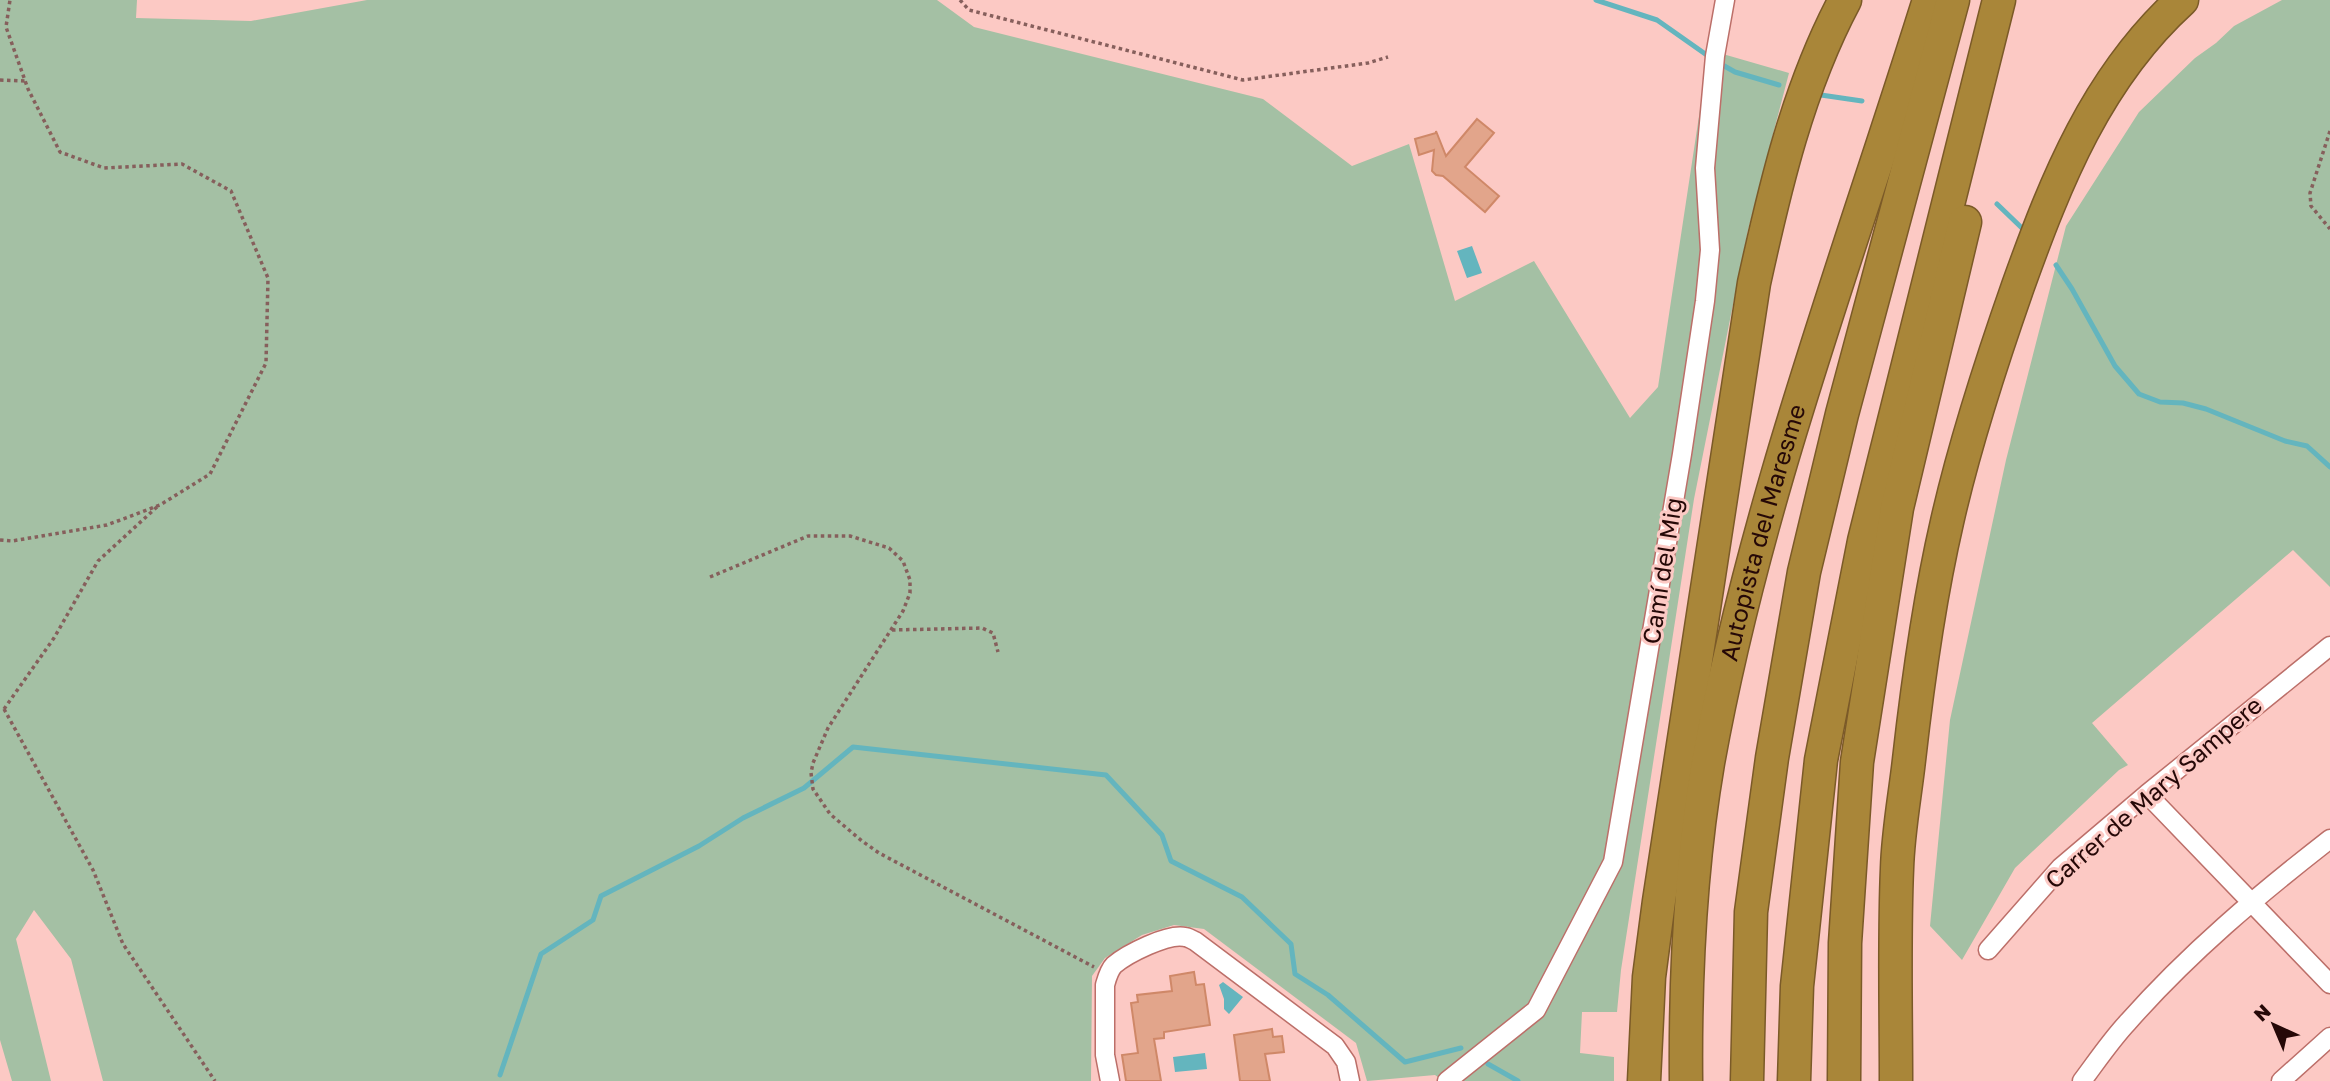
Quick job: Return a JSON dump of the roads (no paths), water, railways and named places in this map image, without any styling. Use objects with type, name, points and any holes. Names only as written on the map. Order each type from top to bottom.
[{"type":"highway","points":[[1644,1081],[1649,977],[1659,901],[1754,284],[1792,131],[1813,70],[1845,0]]},
{"type":"highway","name":"Autopista del Maresme","points":[[1686,1081],[1685,1013],[1691,900],[1708,765],[1718,713],[1783,449],[1929,0]]},
{"type":"highway","points":[[1747,1081],[1751,912],[1772,758],[1804,572],[1842,414],[1953,0]]},
{"type":"highway","points":[[1794,1081],[1797,986],[1821,760],[1864,541],[1999,0]]},
{"type":"highway","points":[[1844,1081],[1845,943],[1857,762],[1896,508],[2019,0]]},
{"type":"highway","points":[[1896,1081],[1897,866],[1918,674],[1947,521],[1984,386],[2042,218],[2062,173],[2084,126],[2103,94],[2146,37],[2182,0]]},
{"type":"highway","points":[[1659,901],[1718,713]]},
{"type":"street","name":"Camí del Mig","points":[[1447,1081],[1536,1010],[1613,862],[1680,467],[1704,301],[1710,250],[1705,168],[1715,57],[1725,0]]},
{"type":"street","name":"Carrer de Mary Sampere","points":[[1988,950],[2061,867],[2147,793],[2330,646]]},
{"type":"street","points":[[2147,793],[2330,984]]},
{"type":"street","points":[[2082,1081],[2126,1023],[2193,953],[2250,902],[2330,839]]},
{"type":"street","points":[[1110,1081],[1105,1055],[1104,985],[1108,975],[1114,966],[1140,949],[1172,937],[1185,937],[1195,941],[1335,1046],[1346,1062],[1350,1081]]},
{"type":"street","points":[[2281,1081],[2330,1037]]},
{"type":"water","points":[[1472,246],[1482,273],[1467,278],[1457,251]]},
{"type":"water","points":[[1223,982],[1243,997],[1229,1014],[1224,1009],[1219,985]]},
{"type":"water","points":[[1205,1053],[1207,1069],[1175,1072],[1173,1057]]},
{"type":"waterway","points":[[1596,0],[1657,20],[1711,58]]},
{"type":"waterway","points":[[1719,63],[1735,72],[1779,85]]},
{"type":"waterway","points":[[1821,95],[1862,101]]},
{"type":"waterway","points":[[1997,204],[2024,230]]},
{"type":"waterway","points":[[2056,265],[2115,366],[2139,394],[2160,402],[2183,403],[2206,409],[2285,441],[2307,446],[2330,467]]},
{"type":"waterway","points":[[500,1075],[541,954],[593,920],[601,896],[699,846],[743,818],[804,788],[853,747],[1106,775],[1162,835],[1171,861],[1242,897],[1291,944],[1295,974],[1328,995],[1405,1062],[1461,1048]]},
{"type":"waterway","points":[[1488,1064],[1518,1081]]}]
